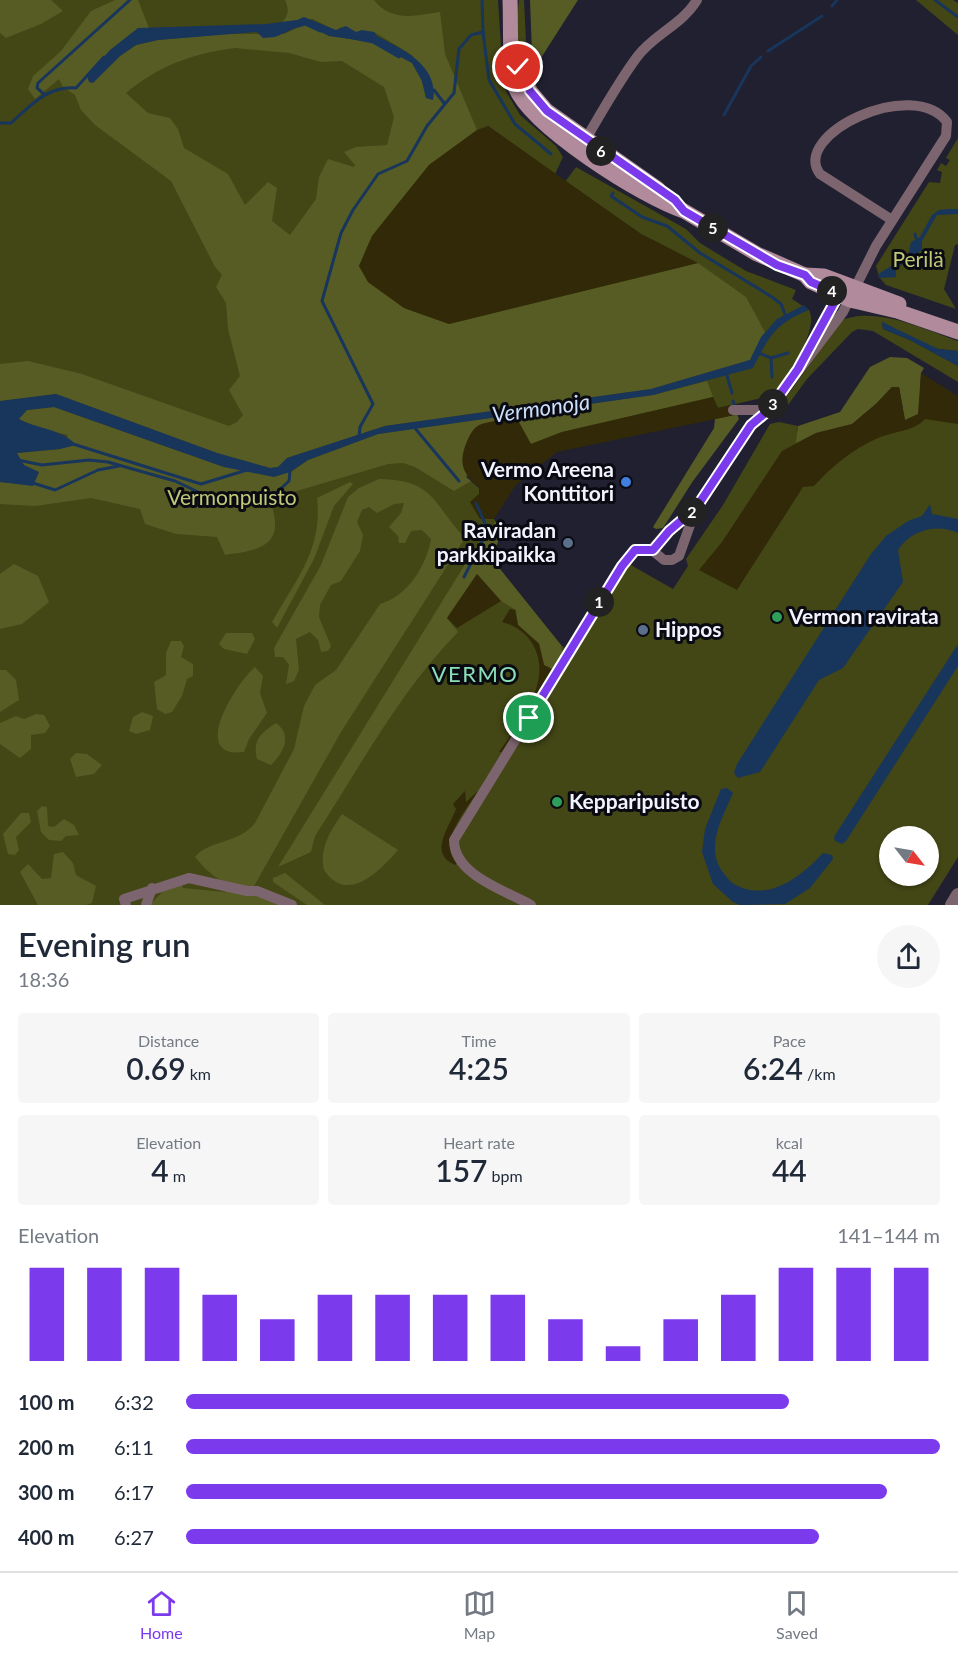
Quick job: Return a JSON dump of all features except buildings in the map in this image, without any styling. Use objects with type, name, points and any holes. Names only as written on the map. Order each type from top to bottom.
[{"type":"main road","points":[[510,0],[513,56],[537,101],[582,145],[675,200],[684,211],[777,265],[805,275],[811,282],[958,324]]},
{"type":"main road","points":[[847,292],[958,332]]},
{"type":"street","points":[[582,145],[637,58],[650,43],[682,20],[697,0]]},
{"type":"street","points":[[531,905],[467,868],[454,852],[454,840],[611,581],[635,550],[653,550],[664,561],[679,556],[696,508],[751,425],[769,410],[798,369],[863,269],[947,132],[945,119],[932,111],[898,106],[868,111],[842,126],[826,141],[816,155],[816,168],[824,178],[892,220]]},
{"type":"street","points":[[733,410],[769,410]]},
{"type":"street","points":[[653,550],[669,531],[696,508]]},
{"type":"street","points":[[126,905],[124,899],[152,888],[189,878],[247,891],[257,891],[292,905]]},
{"type":"street","points":[[146,905],[152,888]]},
{"type":"street","points":[[952,905],[958,895]]},
{"type":"green space","name":"Vermonpuisto","points":[[0,0],[498,0],[503,78],[507,93],[520,115],[556,146],[563,157],[555,174],[488,126],[429,165],[697,263],[641,234],[565,182],[576,167],[686,229],[700,243],[746,271],[796,290],[792,299],[809,310],[810,330],[792,367],[770,396],[718,408],[713,398],[466,477],[479,488],[480,519],[494,519],[502,530],[492,559],[561,645],[573,654],[629,564],[673,589],[688,566],[686,559],[723,505],[770,424],[779,422],[798,426],[797,431],[958,396],[958,857],[928,905],[0,905]]},
{"type":"green space","points":[[0,0],[51,0],[63,11],[41,24],[6,38],[0,33]]},
{"type":"green space","points":[[115,0],[138,0],[149,28],[138,28],[93,82],[120,56],[136,45],[158,40],[223,34],[284,34],[305,24],[329,36],[373,42],[412,63],[422,81],[426,98],[433,100],[412,55],[374,32],[356,32],[341,27],[336,31],[313,19],[282,22],[288,12],[285,0],[374,0],[388,12],[396,15],[413,16],[440,12],[445,54],[477,130],[429,165],[372,236],[359,266],[368,282],[404,308],[449,324],[698,263],[746,297],[765,332],[750,360],[651,389],[385,426],[287,458],[278,467],[270,468],[217,453],[56,394],[0,401],[0,364],[28,361],[82,374],[229,426],[243,415],[229,390],[240,376],[228,329],[226,303],[216,287],[222,275],[215,267],[171,181],[95,125],[81,110],[75,95],[63,87],[59,79],[35,99],[28,89],[33,76],[61,51],[91,11]],"holes":[[[235,48],[289,53],[321,62],[342,61],[384,87],[394,117],[387,145],[356,147],[344,152],[355,165],[354,167],[328,159],[319,177],[316,199],[290,235],[272,221],[277,188],[268,182],[245,205],[228,174],[184,148],[178,129],[170,118],[148,113],[126,93],[164,68],[205,53]]]},
{"type":"green space","points":[[519,0],[524,0],[527,63],[544,104],[521,55],[517,31]]},
{"type":"green space","points":[[530,0],[578,0],[539,61],[535,53],[532,53]]},
{"type":"green space","points":[[916,0],[953,0],[958,3],[958,35]]},
{"type":"green space","name":"Perilä","points":[[958,138],[958,244],[955,245],[944,289],[956,309],[886,285],[879,277],[876,266],[929,182],[940,183],[942,172],[937,170],[941,163],[946,166],[950,160],[946,158]]},
{"type":"green space","points":[[858,316],[896,320],[958,341],[958,351],[938,349],[916,341],[882,322],[883,329],[910,340],[958,366],[958,382],[873,331],[858,329],[852,332],[807,379],[788,405],[784,400],[840,323],[844,319]]},
{"type":"green space","points":[[890,357],[907,358],[924,368],[921,373],[919,414],[905,420],[899,387],[892,387],[852,424],[816,433],[796,443],[798,426],[840,412],[870,367]]},
{"type":"green space","name":"Vermonpuisto","points":[[707,381],[713,397],[562,432],[531,444],[516,417],[481,424],[466,477],[471,481],[454,491],[415,467],[403,463],[388,464],[270,499],[275,523],[271,539],[258,548],[242,553],[225,555],[217,537],[176,534],[145,524],[140,509],[91,498],[35,506],[0,504],[0,482],[33,485],[17,453],[60,449],[68,435],[35,428],[18,419],[27,410],[54,407],[224,467],[291,472],[308,460],[378,434],[653,395]]},
{"type":"green space","points":[[737,414],[739,419],[693,481],[663,528],[653,527],[714,428],[715,419]]},
{"type":"green space","points":[[379,479],[397,480],[422,489],[431,496],[465,538],[341,732],[253,888],[220,880],[195,857],[208,847],[241,835],[255,823],[294,749],[304,706],[315,685],[336,670],[380,604],[399,594],[414,579],[429,549],[431,539],[422,530],[411,531],[405,543],[399,543],[398,536],[389,527],[401,513],[404,503],[394,504],[377,513],[369,507],[362,510],[357,522],[363,535],[360,551],[341,581],[331,585],[320,605],[319,617],[331,646],[328,651],[321,652],[318,640],[310,632],[296,639],[299,670],[294,681],[286,684],[289,665],[283,657],[275,657],[274,648],[321,565],[348,497],[359,488]]},
{"type":"green space","points":[[350,482],[353,484],[334,506],[314,559],[277,628],[272,622],[306,563],[312,548],[318,516],[317,498]]},
{"type":"green space","points":[[495,522],[502,530],[492,559],[561,645],[563,656],[554,670],[544,665],[539,643],[518,625],[516,610],[501,601],[477,574],[447,618],[458,632],[399,704],[315,836],[311,852],[278,867],[472,553]]},
{"type":"green space","points":[[14,564],[38,576],[49,602],[22,624],[0,629],[0,574]]},
{"type":"green space","points":[[226,633],[252,633],[255,639],[247,654],[224,649],[219,644]]},
{"type":"green space","points":[[171,641],[181,641],[184,646],[181,657],[193,664],[193,676],[187,679],[182,696],[172,712],[165,714],[157,709],[154,682],[166,675],[166,653]]},
{"type":"green space","points":[[255,667],[263,676],[260,693],[267,713],[249,739],[244,752],[228,751],[219,744],[218,732],[221,718],[237,688]]},
{"type":"green space","points":[[0,670],[6,670],[16,680],[19,700],[0,712]]},
{"type":"green space","points":[[142,712],[153,716],[150,730],[136,734],[129,731],[133,717]]},
{"type":"green space","points":[[36,714],[44,715],[50,726],[45,733],[31,735],[31,749],[20,758],[0,744],[0,723],[16,716],[24,719]]},
{"type":"green space","points":[[276,723],[281,728],[285,739],[279,756],[271,765],[257,759],[256,747],[262,734]]},
{"type":"green space","points":[[76,753],[87,754],[102,765],[94,774],[76,777],[70,759]]},
{"type":"green space","points":[[42,806],[47,807],[48,826],[54,827],[64,819],[74,825],[79,835],[66,836],[61,841],[49,840],[41,832],[37,811]]},
{"type":"green space","points":[[21,813],[29,813],[31,822],[16,837],[19,850],[15,855],[8,854],[3,834]]},
{"type":"green space","points":[[342,814],[398,850],[373,875],[353,885],[343,885],[333,880],[324,870],[324,848]]},
{"type":"green space","points":[[63,852],[73,863],[76,875],[96,886],[92,903],[38,905],[20,872],[28,864],[42,879],[51,878],[54,854]]},
{"type":"green space","points":[[285,873],[325,905],[307,905],[273,882],[273,878]]},
{"type":"green space","points":[[182,884],[183,888],[225,892],[226,890],[261,897],[280,905],[150,905],[162,892]]},
{"type":"sand","points":[[488,126],[641,234],[698,263],[449,324],[404,308],[368,282],[359,266],[372,236],[429,165],[477,130]]},
{"type":"sand","points":[[921,373],[958,396],[958,424],[925,419],[909,429],[878,438],[843,459],[814,486],[803,487],[737,590],[699,570],[722,542],[782,451],[816,433],[852,424],[892,387],[899,387],[905,420],[918,414]]},
{"type":"sand","points":[[713,397],[718,408],[732,405],[735,415],[557,452],[516,485],[494,519],[480,519],[470,502],[480,493],[480,488],[465,472],[462,460],[470,435],[479,425],[516,417],[531,444],[562,432]]},
{"type":"sand","points":[[477,574],[501,601],[457,628],[447,618]]},
{"type":"sand","points":[[510,609],[515,610],[518,625],[539,644],[544,665],[554,670],[502,752],[499,752],[532,700],[539,671],[538,657],[529,639],[519,630],[502,622]]},
{"type":"sand","points":[[465,791],[466,802],[478,791],[452,836],[450,846],[457,863],[455,865],[447,860],[442,847],[445,832],[456,809],[453,804]]},
{"type":"water","points":[[304,17],[336,30],[346,26],[356,32],[362,30],[374,32],[407,53],[425,68],[430,77],[433,100],[426,98],[422,81],[412,63],[373,42],[329,36],[305,24],[275,37],[263,38],[257,32],[158,40],[136,45],[120,56],[93,83],[89,82],[87,76],[110,50],[138,28],[266,24]]},
{"type":"water","points":[[958,209],[958,214],[937,215],[922,241],[922,250],[896,269],[896,277],[880,278],[878,274],[908,256],[911,242],[920,237],[932,215],[939,210]]},
{"type":"water","points":[[804,305],[809,310],[780,326],[753,368],[653,395],[378,434],[308,460],[290,472],[274,477],[224,467],[54,407],[27,410],[19,419],[57,432],[76,445],[60,449],[17,453],[24,465],[39,472],[33,486],[0,482],[0,401],[56,394],[217,453],[270,468],[278,467],[287,458],[385,426],[651,389],[750,360],[761,337],[777,319]]},
{"type":"water","points":[[882,322],[938,349],[958,351],[958,366],[910,340],[883,329]]},
{"type":"water","points":[[930,504],[932,514],[958,519],[958,533],[941,529],[925,530],[903,543],[898,550],[903,582],[843,668],[819,680],[760,772],[738,778],[734,773],[737,764],[871,554],[886,536],[908,521],[922,516]]},
{"type":"water","points":[[958,644],[958,666],[846,841],[842,844],[835,841],[834,837]]},
{"type":"water","points":[[727,788],[733,793],[718,828],[715,855],[722,871],[731,882],[756,891],[769,890],[793,879],[823,853],[832,855],[833,859],[810,888],[785,904],[740,905],[733,902],[713,884],[702,852],[705,829],[721,789]]},
{"type":"waterway","points":[[44,94],[37,88],[38,83],[130,0]]},
{"type":"waterway","points":[[482,0],[489,80],[515,124],[551,154]]},
{"type":"waterway","points":[[832,6],[837,0]]},
{"type":"waterway","points":[[935,0],[958,17]]},
{"type":"waterway","points":[[768,51],[822,16]]},
{"type":"waterway","points":[[298,26],[305,24],[320,31]]},
{"type":"waterway","points":[[359,437],[360,427],[373,404],[322,301],[341,233],[353,210],[378,174],[407,161],[427,126],[454,93],[459,49],[471,35],[483,32]]},
{"type":"waterway","points":[[338,35],[373,42],[399,57]]},
{"type":"waterway","points":[[0,123],[11,123],[48,93],[76,88],[104,57]]},
{"type":"waterway","points":[[724,115],[751,66],[761,57]]},
{"type":"waterway","points":[[434,90],[444,103]]},
{"type":"waterway","points":[[613,193],[611,196],[642,217],[667,226],[700,253],[772,297],[781,304],[786,317]]},
{"type":"waterway","points":[[915,234],[916,238]]},
{"type":"waterway","points":[[759,353],[771,358],[788,353]]},
{"type":"waterway","points":[[771,358],[772,377]]},
{"type":"waterway","points":[[726,372],[732,393]]},
{"type":"waterway","points":[[414,427],[459,481]]},
{"type":"waterway","name":"Vermonoja","points":[[73,444],[201,484],[247,470]]},
{"type":"waterway","points":[[18,460],[42,465],[89,460],[108,462],[175,481],[213,499],[233,505],[251,503],[276,493],[289,481],[290,471]]},
{"type":"waterway","points":[[33,483],[55,490],[98,470],[119,466]]},
{"type":"waterway","points":[[464,577],[488,530],[476,503]]},
{"type":"place","name":"Vermo Areena Konttitori","points":[[626,482]]},
{"type":"place","name":"Raviradan parkkipaikka","points":[[568,543]]},
{"type":"place","name":"Vermon ravirata","points":[[777,617]]},
{"type":"place","name":"Hippos","points":[[643,630]]},
{"type":"place","name":"Kepparipuisto","points":[[557,802]]},
{"type":"district","name":"VERMO","points":[[475,674]]},
{"type":"route","points":[[518,67],[530,91],[547,111],[602,152],[675,200],[684,211],[777,265],[805,275],[811,282],[839,294],[798,369],[769,410],[751,425],[696,508],[669,531],[653,550],[635,550],[611,581],[529,718]]}]
